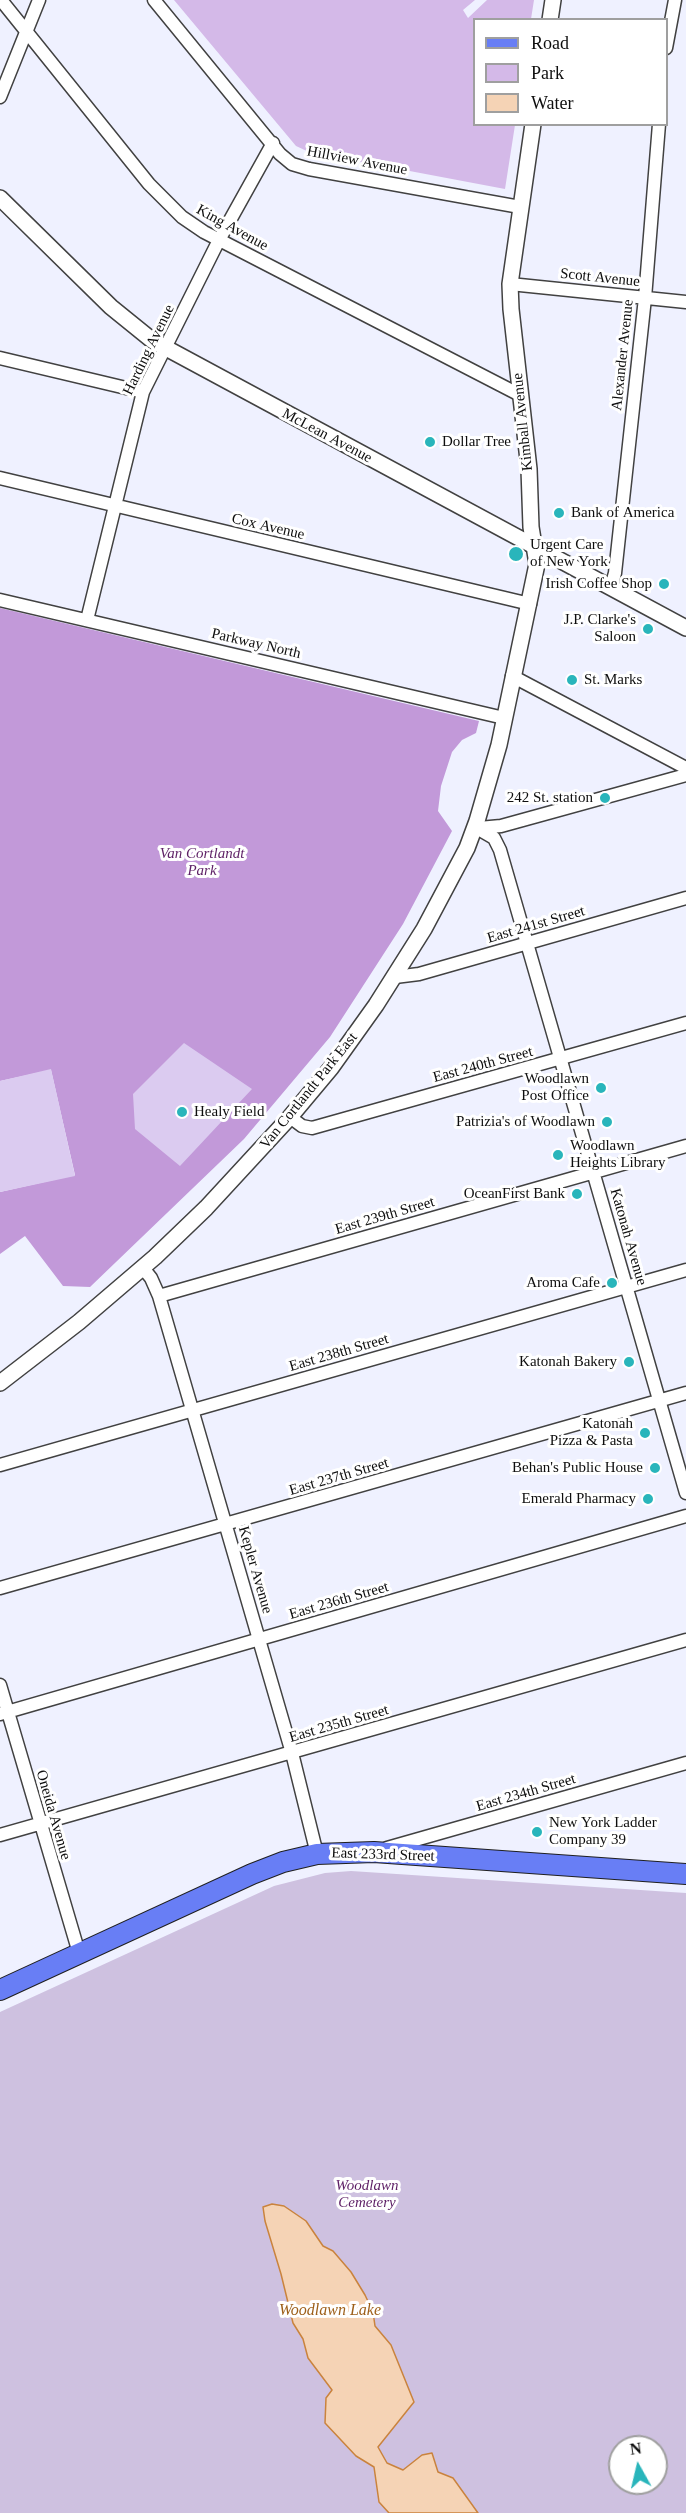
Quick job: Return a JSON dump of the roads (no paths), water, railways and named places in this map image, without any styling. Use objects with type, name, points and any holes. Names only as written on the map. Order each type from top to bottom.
[{"type":"main road","name":"East 233rd Street","points":[[0,1990],[269,1867],[317,1854],[374,1852],[686,1874]]},
{"type":"street","name":"King Avenue","points":[[1,0],[148,184],[182,218],[219,240],[520,395]]},
{"type":"street","points":[[0,97],[39,0]]},
{"type":"street","name":"Hillview Avenue","points":[[154,0],[280,154],[292,164],[520,207]]},
{"type":"street","points":[[550,18],[553,0]]},
{"type":"street","points":[[668,37],[675,0]]},
{"type":"street","name":"Kimball Avenue","points":[[504,718],[537,564],[531,527],[528,456],[510,284],[533,126]]},
{"type":"street","name":"Alexander Avenue","points":[[611,587],[615,573],[645,298],[659,126]]},
{"type":"street","name":"Harding Avenue","points":[[87,620],[143,392],[219,240],[273,143]]},
{"type":"street","name":"McLean Avenue","points":[[0,198],[111,307],[165,349],[686,628]]},
{"type":"street","name":"Scott Avenue","points":[[510,284],[686,302]]},
{"type":"street","points":[[0,358],[143,392]]},
{"type":"street","name":"Cox Avenue","points":[[0,478],[530,604]]},
{"type":"street","name":"Parkway North","points":[[0,600],[504,718]]},
{"type":"street","points":[[512,676],[686,768]]},
{"type":"street","name":"Van Cortlandt Park East","points":[[0,1383],[79,1323],[143,1268],[206,1208],[290,1117],[331,1068],[394,977],[440,899],[475,827],[504,718]]},
{"type":"street","points":[[475,827],[501,826],[686,775]]},
{"type":"street","name":"Katonah Avenue","points":[[475,827],[491,835],[498,845],[686,1493]]},
{"type":"street","name":"East 241st Street","points":[[394,977],[419,974],[686,898]]},
{"type":"street","name":"East 240th Street","points":[[290,1117],[302,1126],[312,1128],[686,1023]]},
{"type":"street","name":"East 239th Street","points":[[159,1296],[686,1146]]},
{"type":"street","points":[[143,1268],[151,1278],[159,1296]]},
{"type":"street","name":"East 238th Street","points":[[0,1465],[686,1270]]},
{"type":"street","name":"Kepler Avenue","points":[[159,1296],[292,1753],[317,1854]]},
{"type":"street","name":"East 237th Street","points":[[0,1588],[686,1393]]},
{"type":"street","name":"East 236th Street","points":[[4,1713],[686,1516]]},
{"type":"street","name":"East 235th Street","points":[[0,1835],[686,1640]]},
{"type":"street","name":"Oneida Avenue","points":[[0,1685],[4,1713],[79,1953]]},
{"type":"street","name":"East 234th Street","points":[[374,1852],[686,1763]]},
{"type":"water","name":"Woodlawn Lake","points":[[272,2204],[284,2206],[306,2221],[323,2246],[333,2251],[351,2272],[373,2312],[375,2326],[391,2345],[414,2402],[378,2447],[387,2463],[403,2470],[422,2455],[432,2453],[438,2472],[453,2478],[478,2513],[389,2513],[379,2502],[374,2467],[356,2456],[325,2423],[326,2398],[332,2390],[308,2358],[303,2339],[293,2323],[265,2221],[263,2207]]},
{"type":"place","name":"Dollar Tree","points":[[430,442]]},
{"type":"place","name":"Bank of America","points":[[559,513]]},
{"type":"place","name":"Urgent Care of New York","points":[[516,554]]},
{"type":"place","name":"Irish Coffee Shop","points":[[664,584]]},
{"type":"place","name":"J.P. Clarke's Saloon","points":[[648,629]]},
{"type":"place","name":"St. Marks","points":[[572,680]]},
{"type":"place","name":"242 St. station","points":[[605,798]]},
{"type":"place","name":"Woodlawn Post Office","points":[[601,1088]]},
{"type":"place","name":"Healy Field","points":[[182,1112]]},
{"type":"place","name":"Patrizia's of Woodlawn","points":[[607,1122]]},
{"type":"place","name":"Woodlawn Heights Library","points":[[558,1155]]},
{"type":"place","name":"OceanFirst Bank","points":[[577,1194]]},
{"type":"place","name":"Aroma Cafe","points":[[612,1283]]},
{"type":"place","name":"Katonah Bakery","points":[[629,1362]]},
{"type":"place","name":"Katonah Pizza & Pasta","points":[[645,1433]]},
{"type":"place","name":"Behan's Public House","points":[[655,1468]]},
{"type":"place","name":"Emerald Pharmacy","points":[[648,1499]]},
{"type":"place","name":"New York Ladder Company 39","points":[[537,1832]]},
{"type":"park label","name":"Van Cortlandt Park","points":[[202,862]]},
{"type":"park label","name":"Woodlawn Cemetery","points":[[367,2194]]}]
